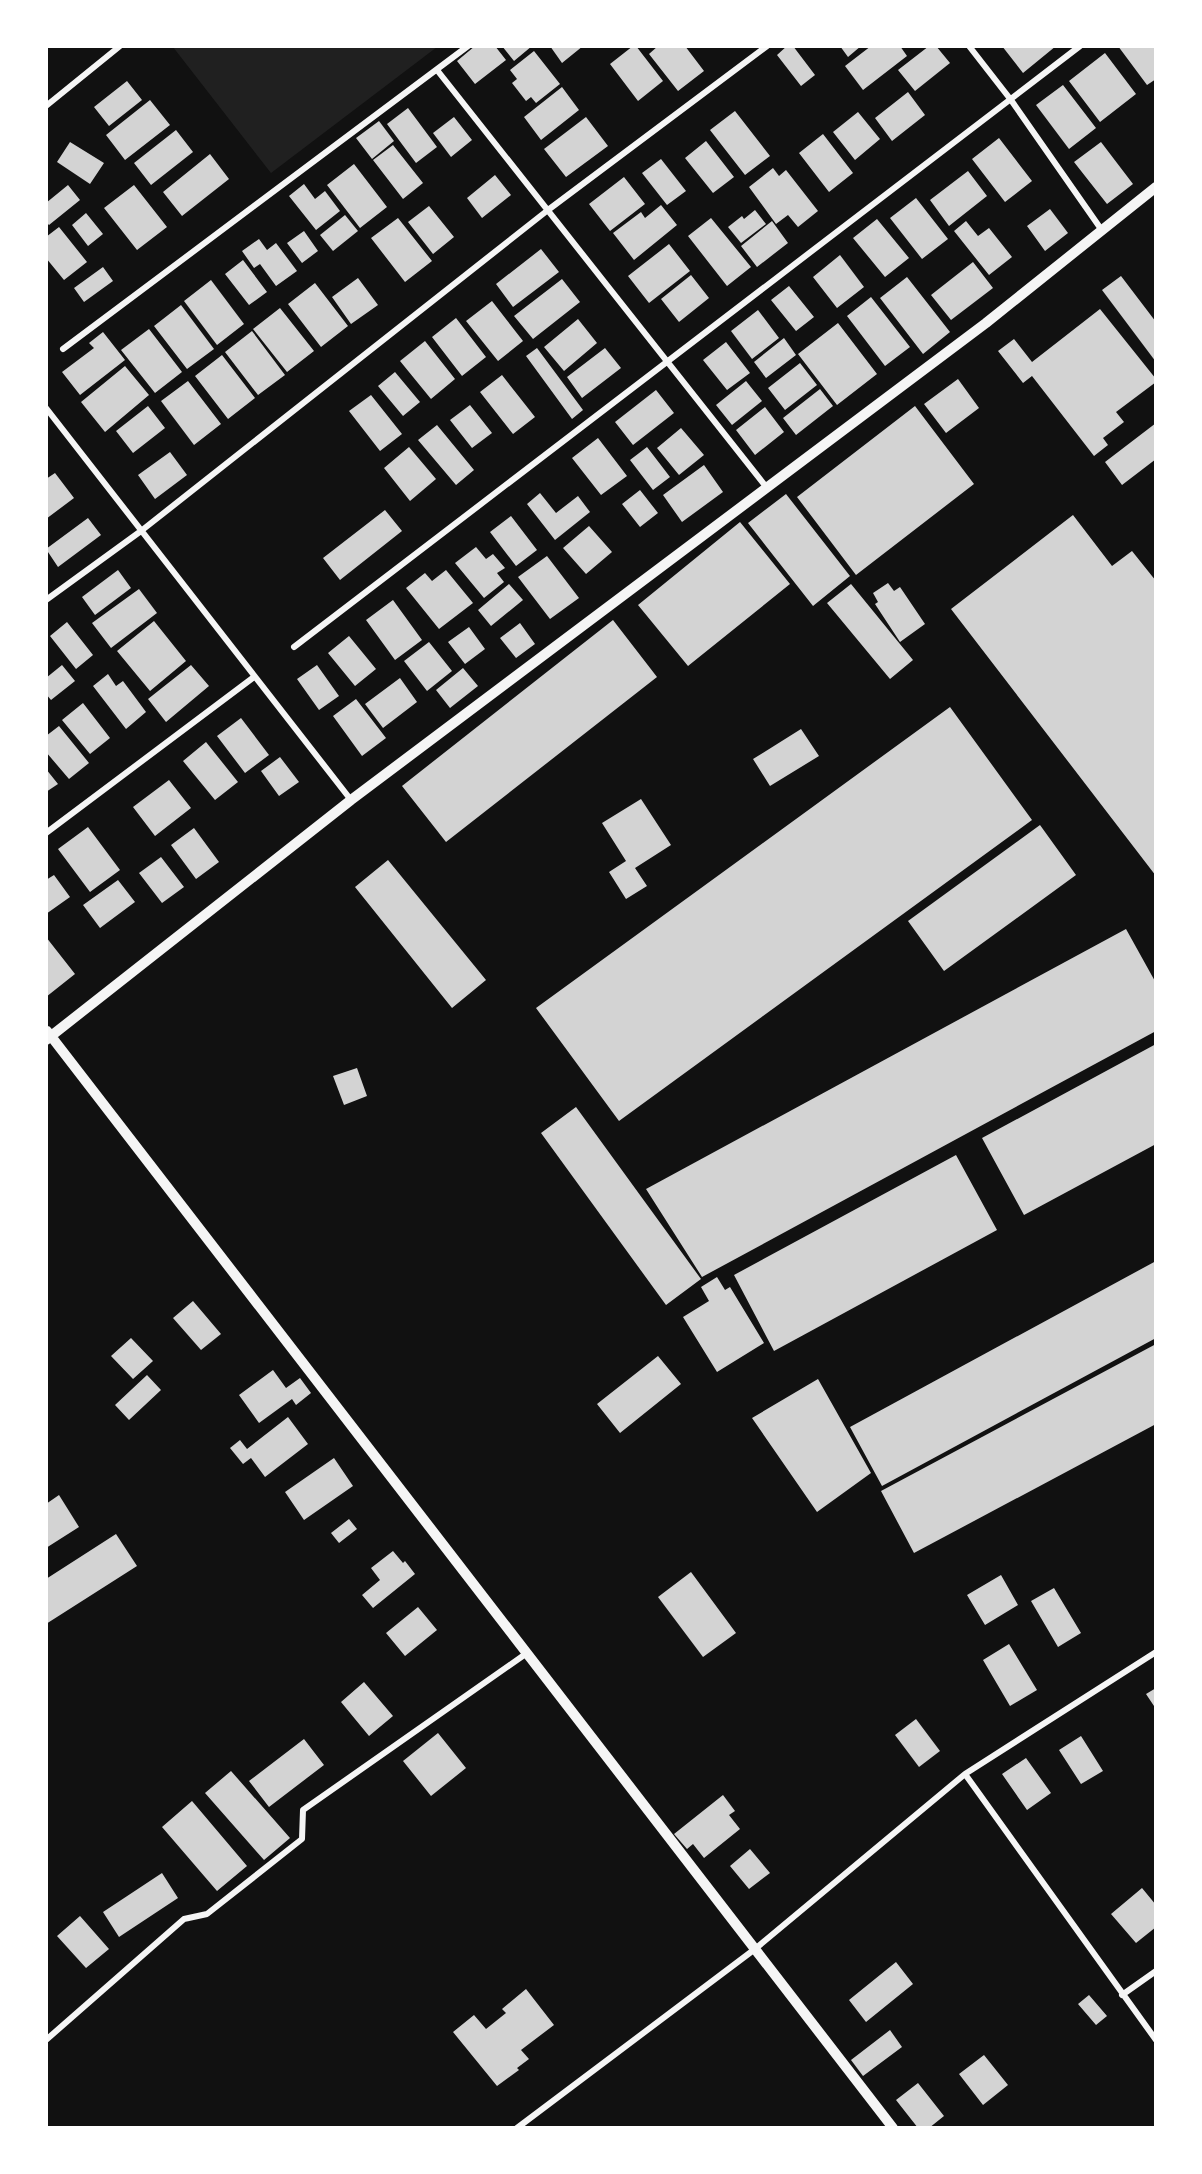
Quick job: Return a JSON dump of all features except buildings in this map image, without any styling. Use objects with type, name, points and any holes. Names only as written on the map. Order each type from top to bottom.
[{"type":"street","points":[[46,106],[120,46]]},
{"type":"street","points":[[63,349],[468,46]]},
{"type":"street","points":[[46,600],[141,531],[548,210],[767,46]]},
{"type":"street","points":[[969,46],[1011,100],[1101,229]]},
{"type":"street","points":[[294,647],[1080,46]]},
{"type":"street","points":[[437,70],[767,488]]},
{"type":"street","points":[[893,2127],[48,1036],[351,800],[986,322],[1155,187]]},
{"type":"street","points":[[46,408],[351,800]]},
{"type":"street","points":[[46,833],[254,677]]},
{"type":"street","points":[[46,2040],[184,1919],[207,1914],[302,1839],[303,1810],[527,1653]]},
{"type":"street","points":[[517,2127],[755,1949],[965,1774],[1155,1653]]},
{"type":"street","points":[[965,1774],[1155,2040]]},
{"type":"street","points":[[1122,1995],[1155,1971]]},
{"type":"shaded area","points":[[173,47],[437,47],[271,173]]}]
